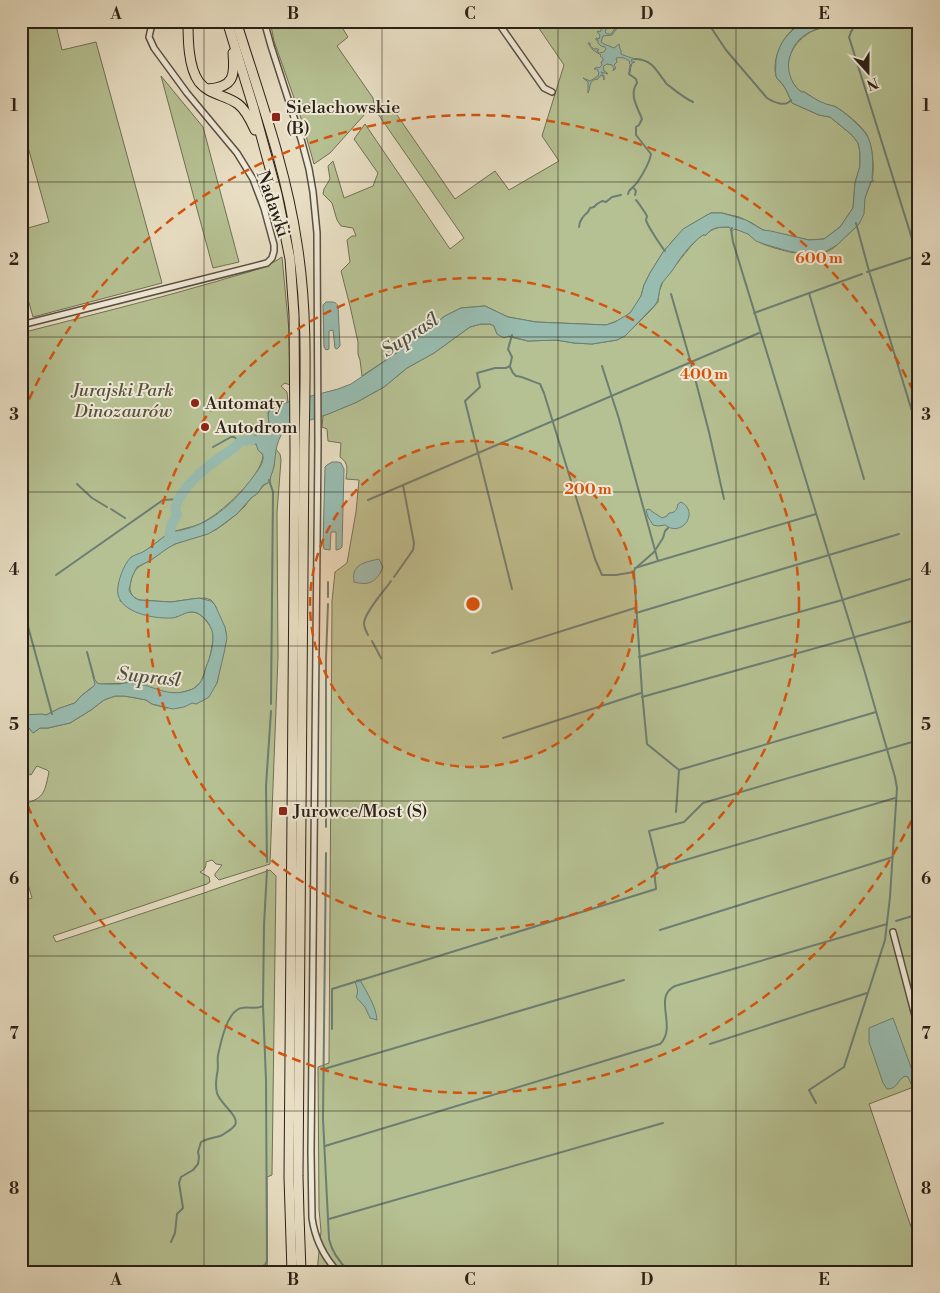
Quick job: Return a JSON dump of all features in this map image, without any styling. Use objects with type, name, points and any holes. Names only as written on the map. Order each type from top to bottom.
[{"type":"highway","points":[[181,21],[188,39]]},
{"type":"highway","points":[[188,21],[188,39],[194,73],[199,82],[212,93],[229,99],[240,106],[251,121],[265,150]]},
{"type":"highway","points":[[227,21],[277,194],[290,259],[300,377]]},
{"type":"highway","points":[[236,21],[279,161],[294,227],[303,295],[300,377],[298,1138],[298,1215],[302,1272]]},
{"type":"highway","points":[[208,90],[224,86],[232,79],[234,69],[232,38]]},
{"type":"highway","points":[[292,1272],[289,1176],[300,451]]},
{"type":"street","points":[[264,21],[309,169],[318,233],[312,1218],[316,1238],[330,1263],[338,1272]]},
{"type":"street","points":[[497,21],[544,88],[552,92]]},
{"type":"street","name":"Nadawki","points":[[21,326],[267,263],[272,258],[274,251],[272,238],[264,208],[252,179],[237,153],[187,93],[154,48],[149,37],[151,28],[156,22]]},
{"type":"street","points":[[893,932],[919,1031]]},
{"type":"green space","points":[[21,21],[55,21],[62,50],[96,42],[162,283],[33,317],[21,275],[21,230],[49,222],[21,122]]},
{"type":"green space","points":[[270,21],[338,21],[348,37],[337,46],[373,98],[374,104],[330,153],[314,164],[300,115],[274,41]]},
{"type":"green space","points":[[534,21],[806,21],[793,29],[781,44],[775,63],[776,76],[786,89],[792,103],[819,115],[830,117],[852,135],[858,143],[860,166],[855,183],[853,208],[840,227],[824,239],[809,240],[763,230],[739,217],[722,213],[711,213],[690,225],[663,252],[650,273],[636,305],[622,319],[606,325],[536,322],[508,317],[485,306],[461,308],[445,316],[401,350],[362,376],[358,342],[341,271],[350,262],[347,240],[352,236],[356,236],[353,228],[341,226],[337,220],[332,203],[323,194],[330,179],[328,166],[333,161],[344,198],[373,186],[378,173],[354,139],[365,124],[450,249],[464,238],[378,114],[388,102],[455,199],[495,171],[509,190],[559,161],[542,136],[564,65]]},
{"type":"green space","points":[[844,21],[919,21],[919,1085],[869,1104],[919,1250],[919,1272],[317,1272],[321,1231],[319,1209],[318,1067],[329,1063],[332,601],[335,572],[347,563],[356,512],[359,480],[346,479],[346,464],[340,457],[341,443],[328,441],[327,429],[322,427],[323,416],[357,402],[384,387],[407,368],[434,353],[470,327],[481,324],[491,324],[494,326],[497,334],[528,341],[556,340],[592,344],[617,340],[635,326],[658,302],[663,281],[697,239],[716,228],[733,228],[750,235],[761,243],[797,253],[822,253],[835,247],[859,223],[873,175],[872,150],[867,135],[857,123],[836,107],[822,103],[799,90],[793,83],[788,68],[791,53],[800,40],[810,32]]},
{"type":"green space","points":[[161,76],[203,127],[239,262],[213,268]]},
{"type":"green space","name":"Jurajski Park Dinozaurów","points":[[282,257],[289,331],[290,385],[285,383],[281,386],[287,392],[288,402],[268,412],[269,423],[263,434],[253,443],[256,444],[263,455],[261,464],[248,484],[218,513],[200,524],[170,533],[143,552],[131,557],[120,601],[176,617],[187,612],[194,612],[204,618],[213,632],[213,640],[210,657],[201,682],[193,689],[180,693],[166,693],[134,683],[101,684],[91,688],[75,703],[46,715],[21,715],[21,333],[218,281],[259,268]]},
{"type":"green space","points":[[275,448],[280,454],[281,460],[277,513],[278,657],[270,864],[219,880],[215,874],[222,865],[216,864],[212,860],[206,862],[205,868],[200,872],[209,877],[210,882],[207,884],[53,936],[56,942],[270,870],[276,876],[272,1175],[267,1177],[268,1272],[21,1272],[21,883],[26,900],[32,898],[21,860],[21,805],[39,798],[46,786],[49,772],[37,766],[31,775],[21,771],[21,729],[29,728],[33,733],[40,728],[70,723],[104,700],[115,696],[146,700],[152,704],[167,708],[217,683],[226,632],[211,600],[205,598],[171,602],[139,600],[131,592],[131,579],[137,569],[167,548],[212,532],[238,513],[268,483],[274,466]]},
{"type":"water","points":[[607,21],[609,21],[613,26],[607,27],[605,32],[607,34],[611,34],[618,27],[612,35],[603,36],[601,42],[614,48],[619,44],[621,54],[637,59],[631,60],[635,62],[632,63],[630,71],[630,62],[624,58],[616,58],[617,62],[614,65],[616,68],[613,71],[612,65],[605,65],[603,67],[604,71],[608,74],[601,72],[604,80],[601,75],[593,81],[590,84],[588,93],[588,82],[583,78],[590,81],[598,76],[597,69],[594,69],[599,68],[603,61],[601,55],[590,46],[599,50],[597,51],[599,53],[604,52],[605,47],[598,43],[596,38],[599,39],[600,35],[597,32],[600,32],[602,27],[605,27]]},
{"type":"water","points":[[806,21],[844,21],[813,31],[799,40],[789,60],[791,79],[800,91],[842,111],[866,134],[872,150],[872,179],[874,181],[871,181],[865,198],[864,214],[859,224],[837,245],[823,253],[809,255],[764,244],[756,241],[748,234],[735,229],[732,231],[729,227],[716,228],[698,239],[682,256],[662,283],[655,305],[625,336],[617,340],[592,344],[556,340],[528,341],[509,336],[504,338],[497,334],[494,326],[481,324],[470,327],[434,353],[407,368],[384,387],[357,402],[287,428],[281,436],[276,450],[270,482],[263,485],[258,493],[237,514],[208,534],[168,548],[137,567],[132,577],[129,590],[139,600],[171,602],[199,598],[211,601],[215,605],[225,627],[227,638],[217,683],[209,697],[196,704],[192,703],[173,709],[152,704],[146,700],[115,696],[104,700],[70,723],[40,728],[33,733],[29,728],[21,729],[21,715],[46,715],[75,703],[94,686],[93,676],[97,683],[101,684],[142,684],[175,693],[195,688],[199,684],[204,676],[210,656],[213,637],[212,630],[206,620],[194,612],[172,618],[164,618],[136,612],[122,602],[118,595],[118,586],[123,569],[130,558],[149,548],[170,531],[186,529],[206,521],[232,502],[246,486],[258,470],[263,459],[256,444],[240,444],[239,440],[263,434],[269,423],[269,411],[288,402],[351,384],[401,350],[445,316],[461,308],[485,306],[508,317],[536,322],[606,325],[615,322],[630,313],[641,296],[650,273],[663,252],[683,229],[711,213],[722,213],[746,220],[763,230],[809,240],[824,239],[840,227],[853,208],[855,183],[860,166],[858,143],[852,135],[830,117],[819,115],[792,103],[786,89],[776,76],[776,60],[780,47],[790,32]]},
{"type":"water","points":[[326,302],[335,303],[338,306],[340,346],[337,349],[335,348],[333,330],[329,331],[329,349],[326,350],[324,347],[323,305]]},
{"type":"water","points":[[332,462],[341,463],[344,469],[342,547],[336,550],[336,532],[331,532],[330,550],[324,549],[323,545],[325,467]]},
{"type":"water","points":[[681,502],[689,512],[689,517],[683,526],[671,528],[665,525],[653,525],[648,517],[646,510],[649,509],[662,518],[674,512]]},
{"type":"water","points":[[379,559],[383,567],[372,582],[354,582],[354,574],[357,567]]},
{"type":"water","points":[[360,980],[371,1000],[377,1020],[370,1018],[365,1007],[356,997],[358,991],[355,982]]},
{"type":"water","points":[[893,1018],[916,1081],[915,1085],[912,1086],[908,1077],[905,1076],[893,1088],[887,1089],[883,1083],[869,1042],[869,1028]]},
{"type":"waterway","points":[[857,21],[849,37],[919,261]]},
{"type":"waterway","points":[[708,23],[726,50],[767,98],[780,104],[791,100]]},
{"type":"waterway","points":[[636,59],[649,63],[667,84],[693,102]]},
{"type":"waterway","points":[[630,70],[629,74],[636,79],[637,83],[634,96],[642,119],[636,127],[636,135],[651,154],[644,172],[633,187],[636,191],[635,195]]},
{"type":"waterway","points":[[916,87],[919,76]]},
{"type":"waterway","points":[[628,194],[633,187]]},
{"type":"waterway","points":[[579,227],[583,216],[590,208],[602,201],[606,202],[612,197],[621,195]]},
{"type":"waterway","points":[[636,200],[647,216],[646,220],[649,226],[665,251]]},
{"type":"waterway","points":[[856,223],[919,434]]},
{"type":"waterway","points":[[732,228],[733,242],[865,673],[897,788],[890,897],[885,940],[844,1067],[809,1090],[816,1103]]},
{"type":"waterway","points":[[867,272],[919,255]]},
{"type":"waterway","points":[[754,313],[862,274]]},
{"type":"waterway","points":[[809,293],[864,479]]},
{"type":"waterway","points":[[671,294],[709,432],[724,499]]},
{"type":"waterway","points":[[368,500],[759,333]]},
{"type":"waterway","points":[[512,335],[508,349],[512,357],[510,366],[477,373],[480,387],[465,401],[512,589]]},
{"type":"waterway","points":[[602,366],[619,419],[658,561],[635,568],[634,572],[647,744],[679,770]]},
{"type":"waterway","points":[[510,367],[516,376],[540,384],[544,393],[595,559],[602,575],[634,572]]},
{"type":"waterway","points":[[213,447],[231,437],[241,442]]},
{"type":"waterway","points":[[169,540],[171,525],[177,515],[175,508],[184,491],[198,475],[240,442],[252,440]]},
{"type":"waterway","points":[[269,480],[273,492],[271,704]]},
{"type":"waterway","points":[[77,484],[92,498],[107,507]]},
{"type":"waterway","points":[[394,577],[413,550],[414,543],[403,485]]},
{"type":"waterway","points":[[56,575],[163,500],[178,499]]},
{"type":"waterway","points":[[111,509],[125,518]]},
{"type":"waterway","points":[[658,561],[816,514]]},
{"type":"waterway","points":[[637,567],[654,552],[668,528]]},
{"type":"waterway","points":[[636,613],[899,534]]},
{"type":"waterway","points":[[639,657],[910,579]]},
{"type":"waterway","points":[[368,635],[364,626],[365,618],[391,581]]},
{"type":"waterway","points":[[328,582],[328,597]]},
{"type":"waterway","points":[[21,601],[52,714]]},
{"type":"waterway","points":[[326,827],[326,659],[328,604]]},
{"type":"waterway","points":[[492,653],[635,608]]},
{"type":"waterway","points":[[642,697],[919,619]]},
{"type":"waterway","points":[[372,641],[381,658]]},
{"type":"waterway","points":[[87,652],[94,678]]},
{"type":"waterway","points":[[503,738],[641,693]]},
{"type":"waterway","points":[[267,862],[266,786],[271,711]]},
{"type":"waterway","points":[[676,812],[679,770],[876,712]]},
{"type":"waterway","points":[[658,868],[649,831],[684,822],[703,803],[919,740]]},
{"type":"waterway","points":[[501,937],[656,889],[655,875],[658,868],[895,798]]},
{"type":"waterway","points":[[326,853],[323,1119],[329,1239],[337,1257],[350,1272]]},
{"type":"waterway","points":[[660,930],[893,857]]},
{"type":"waterway","points":[[171,1242],[175,1233],[177,1214],[183,1208],[179,1183],[181,1177],[193,1170],[198,1164],[198,1152],[201,1142],[223,1135],[235,1125],[235,1118],[217,1093],[218,1055],[225,1030],[233,1013],[240,1008],[263,1006],[267,870]]},
{"type":"waterway","points":[[896,921],[919,914]]},
{"type":"waterway","points":[[325,1146],[660,1044],[665,1037],[667,1029],[665,997],[668,991],[675,986],[887,924]]},
{"type":"waterway","points":[[332,1029],[332,989],[497,938]]},
{"type":"waterway","points":[[324,1069],[624,980]]},
{"type":"waterway","points":[[710,1044],[867,993]]},
{"type":"waterway","points":[[251,1272],[265,1265],[267,1261],[266,1080],[263,1006]]},
{"type":"waterway","points":[[329,1219],[663,1123]]},
{"type":"place","name":"Sielachowskie (B)","points":[[276,117]]},
{"type":"place","name":"Automaty","points":[[195,403]]},
{"type":"place","name":"Autodrom","points":[[205,427]]},
{"type":"place","name":"Jurowce/Most (S)","points":[[283,811]]},
{"type":"water label","name":"Supraśl","points":[[410,335]]},
{"type":"water label","name":"Supraśl","points":[[149,677]]}]
